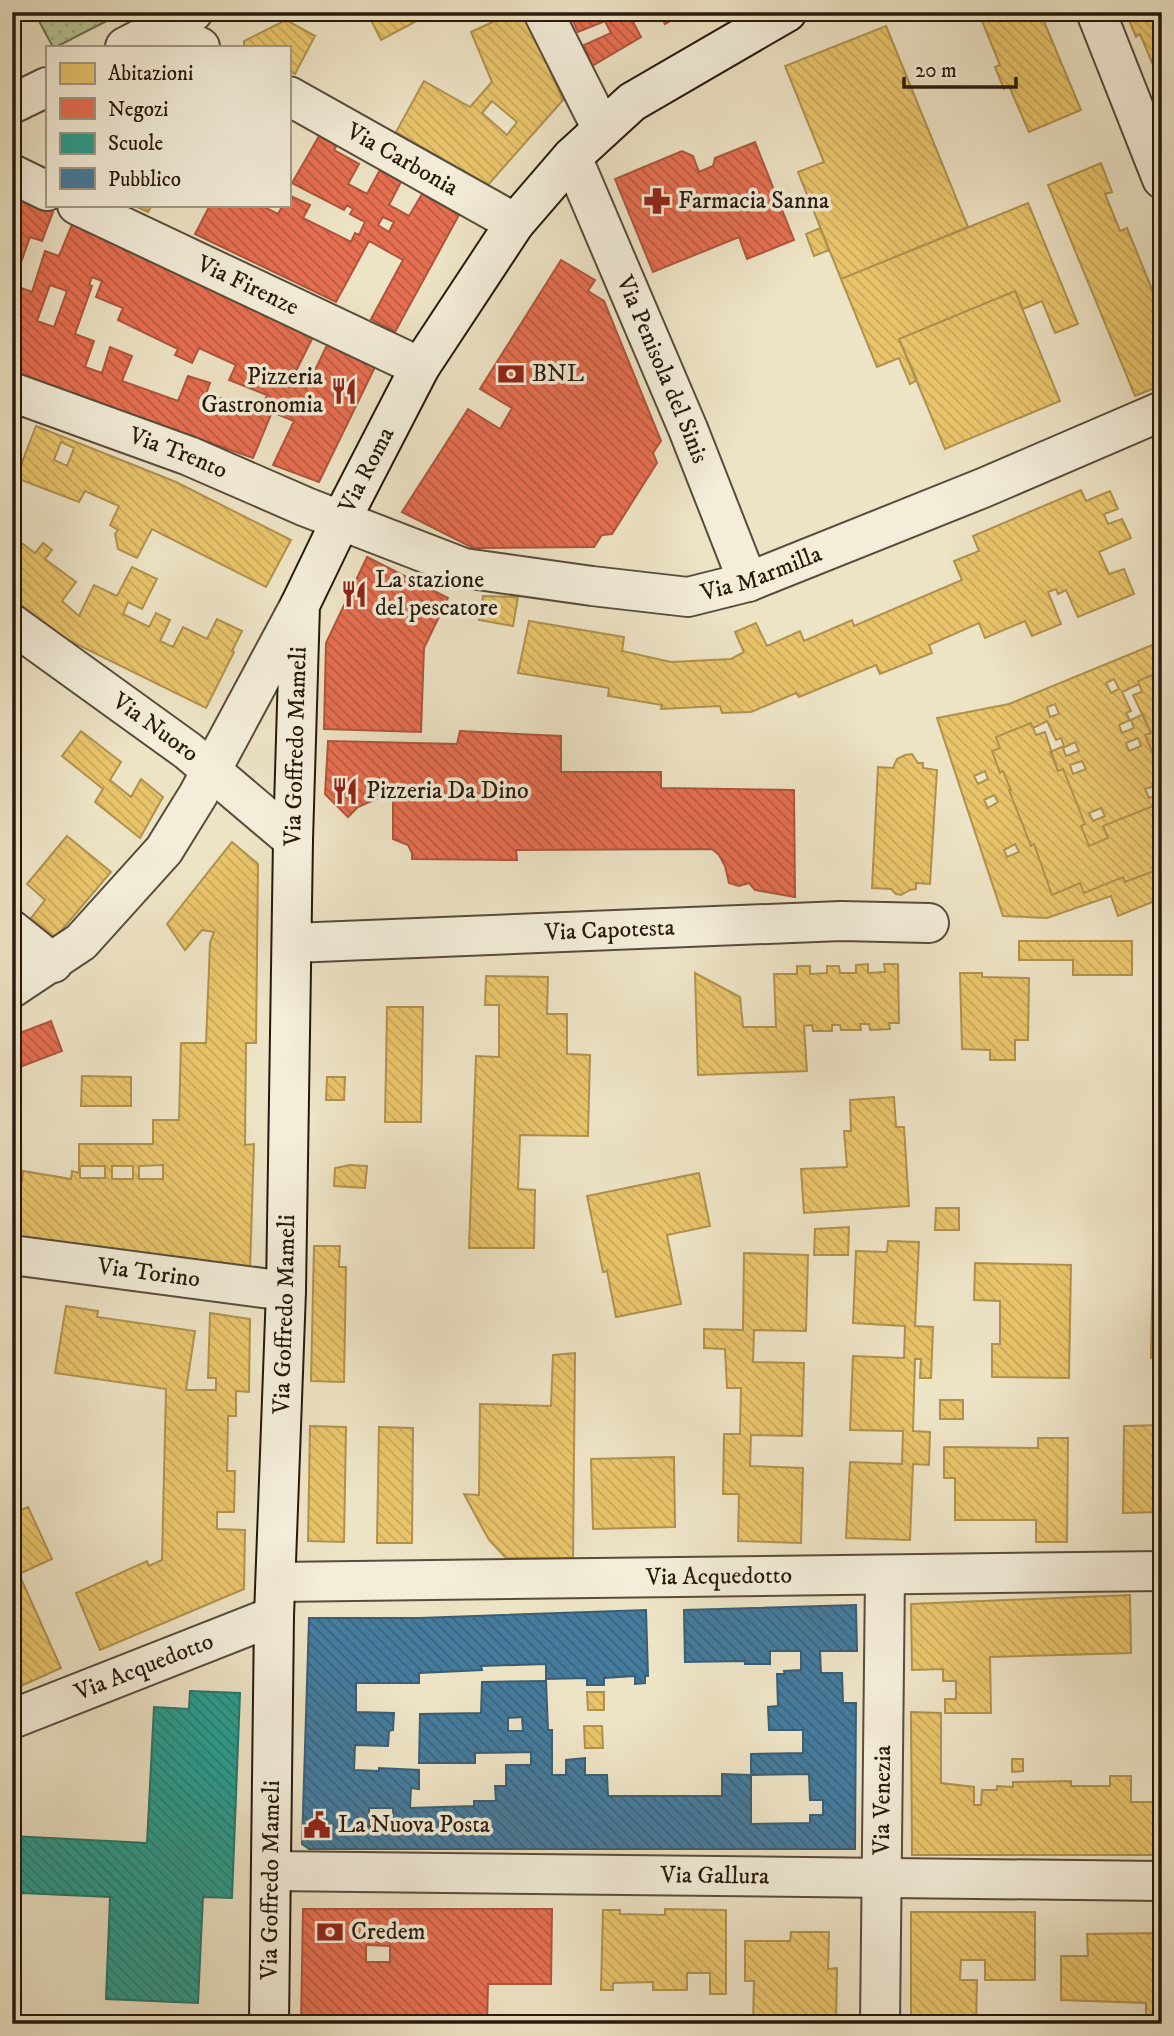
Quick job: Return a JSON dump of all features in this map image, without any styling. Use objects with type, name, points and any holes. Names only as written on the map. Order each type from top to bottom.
[{"type":"street","points":[[543,12],[602,129]]},
{"type":"street","name":"Via Roma","points":[[12,988],[82,942],[164,850],[300,605],[420,367],[514,223],[572,157],[632,102],[787,12]]},
{"type":"street","points":[[1096,12],[1162,179]]},
{"type":"street","points":[[127,46],[178,20],[199,46]]},
{"type":"street","points":[[12,104],[46,87]]},
{"type":"street","name":"Via Carbonia","points":[[290,97],[514,223]]},
{"type":"street","name":"Via Penisola del Sinis","points":[[572,157],[688,429],[748,582]]},
{"type":"street","points":[[12,174],[46,191]]},
{"type":"street","name":"Via Firenze","points":[[79,206],[420,367]]},
{"type":"street","name":"Via Trento","points":[[12,392],[189,456],[341,520]]},
{"type":"street","name":"Via Marmilla","points":[[341,520],[464,568],[688,597],[748,582],[983,488],[1162,411]]},
{"type":"street","name":"Via Goffredo Mameli","points":[[270,2024],[275,1599],[286,1291],[293,840],[300,605]]},
{"type":"street","name":"Via Nuoro","points":[[12,624],[211,769],[293,840]]},
{"type":"street","name":"Via Capotesta","points":[[292,943],[841,921],[929,923]]},
{"type":"street","points":[[12,930],[53,963]]},
{"type":"street","name":"Via Torino","points":[[12,1255],[286,1291]]},
{"type":"street","name":"Via Acquedotto","points":[[12,1718],[275,1599],[885,1575],[1162,1571]]},
{"type":"street","name":"Via Venezia","points":[[880,2024],[885,1575]]},
{"type":"street","name":"Via Gallura","points":[[271,1871],[1162,1881]]},
{"type":"green space","points":[[34,12],[124,12],[58,46],[52,46]]},
{"type":"building: Abitazioni","points":[[367,12],[424,12],[426,16],[381,40]]},
{"type":"building: Abitazioni","points":[[514,12],[524,12],[563,100],[488,185],[396,132],[424,81],[470,107],[492,82],[471,32]],"holes":[[[492,101],[517,122],[507,135],[482,113]]]},
{"type":"building: Abitazioni","points":[[1003,12],[1040,12],[1081,110],[1029,132],[1009,86],[1004,89],[995,67],[1000,65],[982,21]]},
{"type":"building: Abitazioni","points":[[1162,12],[1162,78],[1159,79],[1140,34],[1136,37],[1126,13]]},
{"type":"building: Abitazioni","points":[[286,20],[315,36],[295,74],[290,71],[290,46],[246,46],[244,41]]},
{"type":"building: Abitazioni","points":[[886,26],[968,227],[841,279],[798,172],[824,162],[785,66]]},
{"type":"building: Abitazioni","points":[[1101,163],[1112,192],[1105,194],[1120,231],[1127,228],[1160,309],[1153,312],[1162,333],[1162,385],[1135,396],[1048,185]]},
{"type":"building: Abitazioni","points":[[1028,203],[1078,324],[1055,333],[1042,301],[1023,309],[1015,291],[899,339],[917,380],[910,384],[899,358],[877,367],[841,279]]},
{"type":"building: Abitazioni","points":[[135,206],[151,206],[148,212]]},
{"type":"building: Abitazioni","points":[[820,228],[829,250],[814,256],[806,234]]},
{"type":"building: Abitazioni","points":[[1015,291],[1060,401],[945,449],[899,339]]},
{"type":"building: Abitazioni","points":[[36,426],[176,482],[291,540],[266,587],[152,529],[137,558],[118,549],[115,534],[118,530],[110,525],[119,506],[85,491],[79,502],[16,478]],"holes":[[[61,442],[74,448],[67,466],[54,460]]]},
{"type":"building: Abitazioni","points":[[1081,490],[1086,501],[1110,491],[1118,509],[1104,514],[1108,524],[1122,519],[1131,538],[1099,552],[1109,574],[1124,569],[1134,594],[1078,617],[1066,590],[1058,594],[1056,589],[1048,592],[1061,624],[1032,636],[1025,621],[985,638],[979,623],[929,645],[932,653],[880,674],[876,665],[799,697],[796,693],[751,712],[722,713],[720,706],[661,709],[662,705],[608,696],[609,688],[518,673],[529,621],[624,637],[622,651],[671,662],[731,659],[744,652],[735,632],[756,623],[767,646],[800,631],[804,641],[852,620],[854,626],[962,580],[954,561],[979,551],[973,536]]},
{"type":"building: Abitazioni","points":[[12,536],[35,553],[43,543],[52,550],[45,559],[76,582],[62,601],[79,616],[94,585],[117,596],[132,567],[157,579],[142,609],[128,602],[123,614],[149,627],[156,613],[170,620],[160,641],[173,647],[183,627],[207,639],[217,619],[242,631],[206,708],[66,639],[12,598]]},
{"type":"building: Abitazioni","points":[[483,596],[518,597],[513,626],[479,620]]},
{"type":"building: Abitazioni","points":[[1162,641],[1162,671],[1138,681],[1139,684],[1122,692],[1131,711],[1126,713],[1130,720],[1119,725],[1122,733],[1134,728],[1131,720],[1143,714],[1151,733],[1145,735],[1162,775],[1162,812],[1158,804],[1103,826],[1108,838],[1089,846],[1081,826],[1085,824],[1063,769],[1058,771],[1050,752],[1064,746],[1061,738],[1056,740],[1047,721],[1033,728],[1031,723],[996,737],[1000,748],[992,751],[1000,773],[1003,771],[1011,790],[1031,846],[1034,844],[1052,895],[1080,883],[1084,893],[1123,877],[1125,882],[1162,868],[1162,898],[1118,916],[1111,896],[1047,918],[1003,916],[937,718],[1009,704]],"holes":[[[1114,679],[1119,689],[1111,693],[1106,683]],[[1055,704],[1059,714],[1050,717],[1047,707]],[[1138,738],[1141,746],[1129,751],[1126,743]],[[1075,742],[1079,751],[1066,756],[1063,748]],[[1082,761],[1086,769],[1073,774],[1070,765]],[[985,771],[988,779],[978,784],[974,776]],[[1157,785],[1161,793],[1149,798],[1145,789]],[[994,795],[998,802],[988,808],[984,800]],[[1101,808],[1105,816],[1093,821],[1089,813]],[[1015,844],[1019,852],[1007,857],[1004,850]]]},
{"type":"building: Abitazioni","points":[[1162,671],[1162,775],[1145,735],[1151,733],[1133,695],[1142,692],[1138,681]]},
{"type":"building: Abitazioni","points":[[1031,723],[1036,735],[1045,732],[1058,771],[1063,769],[1085,824],[1081,826],[1089,846],[1108,838],[1103,826],[1158,804],[1162,812],[1162,868],[1125,882],[1123,877],[1084,893],[1080,883],[1052,895],[1034,844],[1031,846],[1011,790],[1003,771],[1000,773],[992,751],[1000,748],[996,737]]},
{"type":"building: Abitazioni","points":[[81,731],[121,762],[110,780],[131,797],[141,779],[163,797],[140,838],[95,802],[103,789],[62,756]]},
{"type":"building: Abitazioni","points":[[912,754],[918,763],[923,763],[923,768],[937,770],[930,884],[916,883],[916,889],[901,895],[891,889],[872,888],[878,767],[893,768],[897,759]]},
{"type":"building: Abitazioni","points":[[67,836],[111,872],[55,938],[31,918],[45,900],[27,884]]},
{"type":"building: Abitazioni","points":[[232,842],[258,864],[256,1043],[246,1043],[245,1145],[254,1144],[250,1270],[12,1241],[12,1179],[22,1181],[23,1171],[71,1179],[72,1171],[79,1173],[79,1144],[153,1144],[153,1120],[179,1120],[181,1043],[206,1043],[210,943],[214,932],[202,930],[185,950],[167,924]],"holes":[[[163,1165],[163,1179],[139,1179],[139,1166]],[[80,1166],[105,1166],[105,1178],[80,1178]],[[112,1166],[133,1166],[133,1179],[112,1179]]]},
{"type":"building: Abitazioni","points":[[1019,941],[1132,941],[1132,975],[1073,975],[1073,960],[1019,960]]},
{"type":"building: Abitazioni","points":[[868,964],[868,973],[885,972],[884,964],[898,964],[899,1023],[889,1023],[890,1029],[870,1030],[869,1024],[860,1024],[861,1030],[841,1030],[840,1025],[832,1025],[832,1031],[813,1031],[812,1025],[804,1026],[807,1071],[698,1075],[695,973],[740,997],[743,1027],[776,1027],[774,974],[797,974],[797,966],[810,966],[810,974],[827,973],[827,966],[839,966],[840,973],[856,973],[856,965]]},
{"type":"building: Abitazioni","points":[[960,973],[982,973],[982,977],[1029,978],[1028,1040],[1015,1040],[1015,1060],[990,1060],[990,1050],[962,1049]]},
{"type":"building: Abitazioni","points":[[486,976],[548,977],[547,1014],[567,1014],[567,1054],[590,1055],[588,1136],[520,1135],[518,1189],[535,1190],[534,1248],[469,1248],[476,1056],[499,1057],[499,1005],[485,1005]]},
{"type":"building: Abitazioni","points":[[387,1007],[423,1007],[421,1122],[385,1122]]},
{"type":"building: Abitazioni","points":[[82,1076],[131,1077],[131,1106],[81,1106]]},
{"type":"building: Abitazioni","points":[[327,1077],[345,1077],[344,1100],[326,1100]]},
{"type":"building: Abitazioni","points":[[894,1097],[896,1127],[904,1127],[909,1206],[804,1213],[801,1169],[847,1167],[844,1131],[851,1131],[850,1100]]},
{"type":"building: Abitazioni","points":[[367,1166],[365,1188],[334,1186],[335,1168]]},
{"type":"building: Abitazioni","points":[[699,1173],[710,1226],[667,1235],[681,1304],[616,1317],[607,1271],[603,1272],[587,1196]]},
{"type":"building: Abitazioni","points":[[936,1208],[959,1208],[959,1230],[935,1230]]},
{"type":"building: Abitazioni","points":[[849,1227],[848,1255],[814,1255],[815,1229]]},
{"type":"building: Abitazioni","points":[[888,1241],[919,1242],[915,1326],[933,1327],[931,1378],[920,1378],[921,1359],[915,1359],[913,1431],[930,1432],[929,1465],[913,1464],[910,1540],[846,1538],[850,1462],[902,1464],[903,1431],[850,1430],[853,1356],[904,1358],[905,1326],[853,1323],[856,1251],[887,1252]]},
{"type":"building: Abitazioni","points":[[314,1246],[340,1246],[339,1267],[346,1267],[344,1382],[311,1381]]},
{"type":"building: Abitazioni","points":[[744,1253],[808,1255],[806,1331],[754,1330],[753,1362],[804,1363],[802,1436],[751,1435],[750,1466],[803,1468],[801,1543],[738,1541],[739,1494],[723,1494],[724,1434],[740,1434],[741,1388],[727,1388],[725,1349],[704,1348],[704,1329],[743,1330]]},
{"type":"building: Abitazioni","points":[[1153,1253],[1162,1253],[1162,1358],[1151,1358]]},
{"type":"building: Abitazioni","points":[[975,1263],[1071,1265],[1069,1378],[992,1377],[992,1344],[1000,1344],[1000,1301],[974,1300]]},
{"type":"building: Abitazioni","points":[[66,1306],[98,1311],[97,1317],[195,1331],[186,1390],[216,1390],[216,1378],[208,1378],[210,1313],[250,1319],[249,1392],[236,1391],[236,1416],[228,1416],[227,1471],[235,1471],[234,1512],[217,1512],[217,1529],[245,1530],[244,1589],[100,1650],[76,1593],[147,1561],[149,1566],[162,1560],[166,1389],[55,1373]]},
{"type":"building: Abitazioni","points":[[575,1353],[573,1558],[506,1558],[489,1540],[464,1494],[479,1495],[480,1404],[551,1406],[553,1355]]},
{"type":"building: Abitazioni","points":[[940,1400],[963,1400],[963,1419],[940,1419]]},
{"type":"building: Abitazioni","points":[[1162,1425],[1162,1512],[1123,1513],[1124,1426]]},
{"type":"building: Abitazioni","points":[[310,1426],[346,1427],[344,1542],[308,1541]]},
{"type":"building: Abitazioni","points":[[379,1427],[413,1428],[412,1543],[377,1543]]},
{"type":"building: Abitazioni","points":[[1038,1438],[1068,1438],[1067,1542],[1036,1542],[1036,1520],[955,1520],[955,1478],[944,1478],[944,1447],[1038,1448]]},
{"type":"building: Abitazioni","points":[[674,1457],[675,1527],[593,1529],[591,1459]]},
{"type":"building: Abitazioni","points":[[28,1507],[52,1559],[19,1574],[61,1668],[12,1690],[12,1514]]},
{"type":"building: Abitazioni","points":[[1130,1595],[1131,1653],[990,1657],[991,1713],[945,1713],[945,1699],[956,1699],[956,1681],[943,1681],[943,1669],[912,1670],[911,1604]]},
{"type":"building: Abitazioni","points":[[587,1692],[604,1692],[604,1710],[588,1710]]},
{"type":"building: Abitazioni","points":[[911,1712],[941,1713],[941,1783],[974,1787],[974,1805],[981,1805],[982,1790],[997,1790],[997,1786],[1013,1787],[1013,1782],[1071,1781],[1071,1786],[1110,1786],[1110,1776],[1131,1776],[1131,1802],[1162,1802],[1162,1855],[912,1855]]},
{"type":"building: Abitazioni","points":[[584,1726],[602,1726],[603,1748],[585,1748]]},
{"type":"building: Abitazioni","points":[[1012,1759],[1023,1759],[1023,1771],[1012,1772]]},
{"type":"building: Abitazioni","points":[[665,1909],[726,1910],[726,1994],[710,1994],[710,1973],[687,1973],[687,1990],[653,1990],[653,1982],[613,1983],[613,1990],[601,1990],[603,1910],[620,1910],[620,1914],[665,1915]]},
{"type":"building: Abitazioni","points":[[911,1912],[1035,1912],[1035,1980],[985,1980],[985,1960],[961,1960],[960,1980],[977,1980],[976,2024],[911,2024]]},
{"type":"building: Abitazioni","points":[[791,1932],[829,1932],[828,1969],[837,1968],[836,2024],[753,2024],[754,1981],[745,1981],[745,1941],[790,1941]]},
{"type":"building: Abitazioni","points":[[1162,1933],[1162,2024],[1146,2024],[1146,2003],[1061,2000],[1061,1956],[1088,1956],[1087,1934]]},
{"type":"building: Negozi","points":[[569,12],[628,12],[641,37],[592,66],[584,45],[611,33],[605,21],[578,32]]},
{"type":"building: Negozi","points":[[659,12],[685,12],[665,24]]},
{"type":"building: Negozi","points":[[319,136],[337,145],[334,150],[359,164],[348,184],[367,194],[380,170],[401,182],[389,205],[409,216],[422,194],[459,215],[395,332],[371,319],[403,260],[369,241],[336,302],[195,234],[209,206],[262,206],[278,214],[282,206],[290,206],[290,195],[310,205],[303,218],[351,242],[355,233],[359,235],[365,222],[350,214],[353,209],[347,205],[344,210],[292,183]],"holes":[[[383,217],[394,222],[389,232],[378,225]]]},
{"type":"building: Negozi","points":[[755,142],[794,240],[747,259],[739,237],[653,272],[615,179],[682,151],[693,156],[699,172],[713,166],[715,158]]},
{"type":"building: Negozi","points":[[16,195],[53,212],[42,241],[30,237],[13,285],[32,292],[45,251],[59,256],[73,222],[313,337],[291,381],[306,389],[327,345],[375,367],[319,482],[273,465],[294,421],[272,412],[253,458],[12,372],[12,204]],"holes":[[[92,277],[102,281],[96,297],[123,308],[118,320],[178,349],[175,355],[192,363],[199,348],[236,365],[229,380],[267,395],[261,410],[206,394],[210,383],[188,376],[178,401],[122,381],[132,356],[110,347],[102,373],[85,367],[94,341],[75,334],[92,286],[89,285]],[[50,285],[67,291],[54,327],[37,321]]]},
{"type":"building: Negozi","points":[[561,260],[595,280],[588,291],[604,301],[661,441],[653,453],[657,463],[612,534],[602,535],[594,547],[473,548],[402,512],[468,409],[500,429],[512,408],[480,389]]},
{"type":"building: Negozi","points":[[367,557],[448,598],[424,648],[421,732],[324,729],[326,643]]},
{"type":"building: Negozi","points":[[460,731],[561,736],[561,772],[661,772],[661,788],[794,790],[795,897],[755,890],[749,883],[739,886],[729,883],[725,866],[712,849],[516,850],[517,860],[412,859],[408,845],[393,839],[393,797],[376,799],[358,807],[348,817],[325,794],[328,741],[457,744]]},
{"type":"building: Negozi","points":[[51,1021],[62,1051],[12,1070],[12,1036]]},
{"type":"building: Negozi","points":[[303,1909],[552,1909],[551,1984],[488,1984],[487,2024],[301,2024]],"holes":[[[366,1945],[390,1946],[390,1962],[366,1962]]]},
{"type":"building: Scuole","points":[[190,1691],[240,1693],[232,1898],[203,1897],[198,2003],[106,1999],[110,1897],[21,1893],[20,1909],[12,1909],[12,1836],[147,1843],[154,1707],[189,1709]]},
{"type":"building: Pubblico","points":[[856,1605],[857,1651],[820,1651],[821,1673],[842,1673],[843,1703],[856,1703],[855,1849],[309,1849],[302,1844],[309,1618],[419,1618],[646,1610],[648,1676],[645,1676],[645,1683],[635,1684],[635,1676],[604,1678],[604,1685],[587,1685],[587,1678],[546,1679],[546,1664],[481,1666],[482,1670],[419,1673],[419,1683],[356,1683],[356,1712],[394,1713],[388,1746],[355,1745],[354,1770],[419,1770],[419,1789],[411,1788],[410,1808],[474,1806],[474,1801],[496,1801],[495,1786],[506,1786],[506,1765],[531,1765],[531,1752],[475,1753],[475,1763],[419,1763],[420,1714],[481,1713],[482,1682],[546,1681],[548,1730],[552,1730],[552,1775],[566,1775],[566,1760],[585,1758],[585,1775],[607,1775],[608,1796],[722,1796],[722,1774],[751,1775],[751,1754],[803,1753],[803,1730],[769,1730],[768,1707],[778,1706],[777,1674],[801,1670],[801,1651],[770,1651],[770,1664],[745,1664],[745,1661],[685,1662],[684,1610]],"holes":[[[522,1717],[523,1731],[508,1731],[508,1718]],[[809,1774],[810,1800],[823,1800],[823,1815],[810,1815],[810,1823],[751,1824],[751,1775]],[[369,1808],[393,1808],[393,1826],[369,1826]]]},
{"type":"place","name":"Farmacia Sanna","points":[[657,201]]},
{"type":"place","name":"BNL","points":[[511,374]]},
{"type":"place","name":"Pizzeria Gastronomia","points":[[344,391]]},
{"type":"place","name":"La stazione del pescatore","points":[[354,594]]},
{"type":"place","name":"Pizzeria Da Dino","points":[[345,791]]},
{"type":"place","name":"La Nuova Posta","points":[[317,1825]]},
{"type":"place","name":"Credem","points":[[330,1932]]}]
